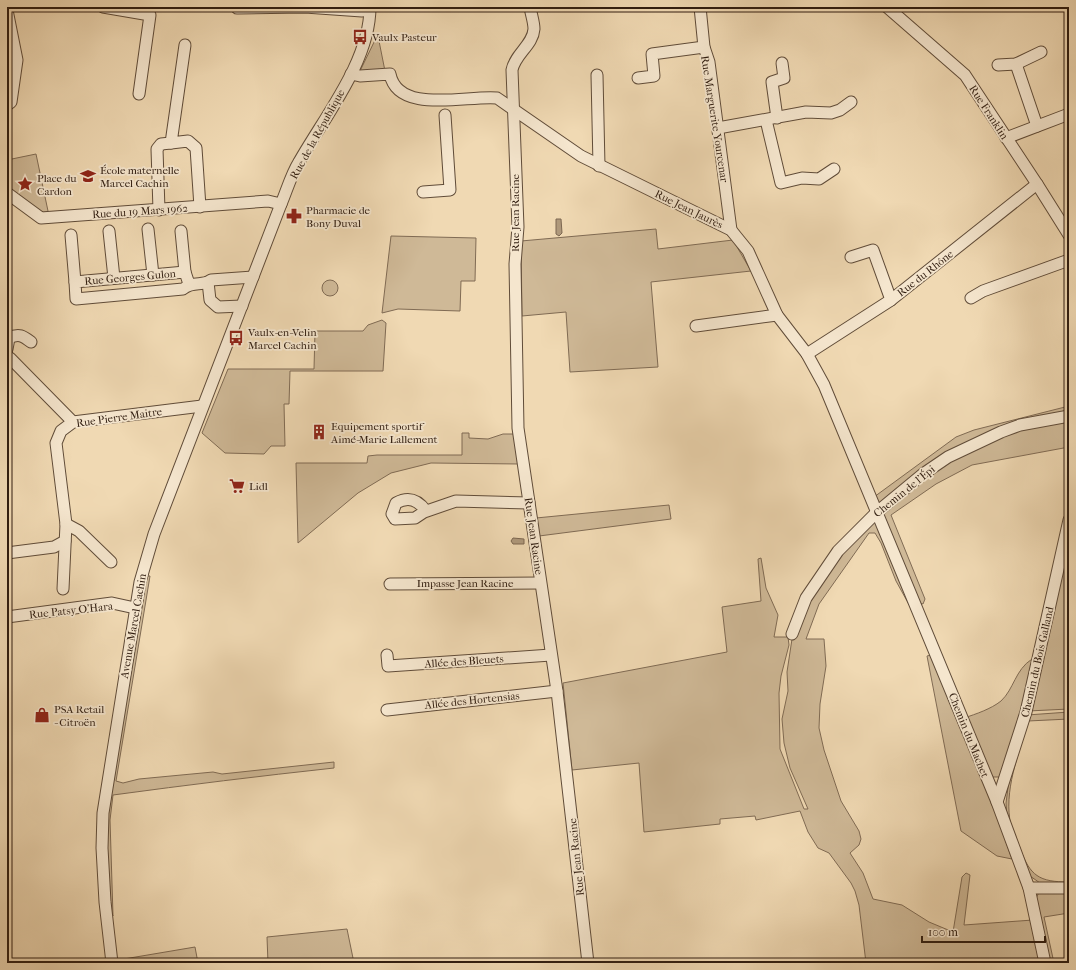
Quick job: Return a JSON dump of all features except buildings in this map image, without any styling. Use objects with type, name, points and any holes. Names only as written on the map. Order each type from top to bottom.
[{"type":"street","points":[[103,7],[150,15],[139,94]]},
{"type":"street","points":[[238,8],[297,7],[366,9]]},
{"type":"street","name":"Rue Jean Racine","points":[[530,7],[534,29],[531,39],[513,63],[512,70],[518,227],[515,264],[518,428],[557,691],[588,963]]},
{"type":"street","name":"Rue Marguerite Yourcenar","points":[[700,7],[704,47],[709,62],[731,230]]},
{"type":"street","name":"Rue Franklin","points":[[887,7],[965,76],[1069,235]]},
{"type":"street","name":"Rue de la République","points":[[242,306],[298,164],[351,74],[364,45],[370,24],[366,9]]},
{"type":"street","points":[[7,10],[16,60],[11,102],[7,107]]},
{"type":"street","points":[[171,143],[185,45]]},
{"type":"street","points":[[638,78],[654,76],[652,54],[704,47]]},
{"type":"street","points":[[998,65],[1016,64],[1041,52]]},
{"type":"street","points":[[782,63],[784,78],[772,82],[771,119],[781,183],[802,178],[819,179],[834,169]]},
{"type":"street","points":[[1016,64],[1037,126]]},
{"type":"street","points":[[7,85],[16,68]]},
{"type":"street","name":"Rue Jean Jaurès","points":[[351,74],[360,76],[390,74],[392,82],[397,90],[405,95],[445,107],[491,97],[497,98],[513,107],[581,156],[731,230],[748,251],[777,315],[807,354],[824,385],[877,512]]},
{"type":"street","points":[[597,75],[599,166]]},
{"type":"street","points":[[718,128],[806,112],[831,113],[840,110],[851,102]]},
{"type":"street","points":[[423,192],[450,190],[445,107]]},
{"type":"street","points":[[1006,138],[1069,114]]},
{"type":"street","points":[[159,210],[157,149],[161,144],[188,141],[196,148],[200,207]]},
{"type":"street","name":"Rue du Rhône","points":[[807,354],[891,300],[1037,184]]},
{"type":"street","name":"Rue du 19 Mars 1962","points":[[7,193],[41,218],[268,201],[281,204]]},
{"type":"street","points":[[148,229],[152,275]]},
{"type":"street","points":[[109,231],[114,278]]},
{"type":"street","points":[[181,231],[185,272]]},
{"type":"street","points":[[71,235],[75,282]]},
{"type":"street","points":[[851,256],[873,250],[891,300]]},
{"type":"street","points":[[971,298],[983,291],[1069,260]]},
{"type":"street","name":"Rue Georges Gulon","points":[[189,284],[185,272],[75,282],[76,299],[183,288],[189,284],[208,282],[211,280],[253,277]]},
{"type":"street","points":[[208,282],[210,300],[218,307],[242,306]]},
{"type":"street","name":"Avenue Marcel Cachin","points":[[112,963],[105,902],[102,848],[103,819],[106,790],[140,582],[154,534],[202,406],[242,306]]},
{"type":"street","points":[[696,326],[777,315]]},
{"type":"street","points":[[7,349],[9,338],[15,335],[22,336],[31,342]]},
{"type":"street","points":[[7,358],[10,358],[73,422]]},
{"type":"street","name":"Rue Pierre Maitre","points":[[63,589],[64,541],[66,524],[56,443],[61,431],[73,422],[202,406]]},
{"type":"street","name":"Chemin de l'Épi","points":[[792,634],[806,598],[838,552],[877,512],[923,474],[948,457],[1000,432],[1020,425],[1069,416]]},
{"type":"street","points":[[426,511],[456,501],[529,503]]},
{"type":"street","name":"Chemin du Machet","points":[[877,512],[997,802],[1029,888],[1045,963]]},
{"type":"street","name":"Chemin du Bois Galland","points":[[997,802],[1026,712],[1069,520]]},
{"type":"street","points":[[66,524],[79,531],[111,562]]},
{"type":"street","points":[[7,553],[54,547],[64,541]]},
{"type":"street","name":"Impasse Jean Racine","points":[[390,584],[540,583]]},
{"type":"street","name":"Rue Patsy O'Hara","points":[[7,617],[112,603],[136,608]]},
{"type":"street","name":"Allée des Bleuets","points":[[387,655],[388,666],[551,655]]},
{"type":"street","name":"Allée des Hortensias","points":[[387,710],[557,691]]},
{"type":"street","points":[[1029,888],[1069,888]]},
{"type":"shaded area","points":[[377,36],[385,71],[360,71]]},
{"type":"shaded area","name":"Place du Cardon","points":[[36,154],[48,211],[48,218],[7,193],[7,160]]},
{"type":"shaded area","points":[[556,219],[561,219],[562,233],[559,236],[556,234]]},
{"type":"shaded area","points":[[656,229],[658,249],[733,240],[751,271],[651,282],[658,367],[570,372],[566,312],[522,316],[521,241]]},
{"type":"shaded area","points":[[391,236],[476,238],[475,281],[461,281],[460,311],[398,309],[382,313]]},
{"type":"shaded area","points":[[330,280],[337,285],[338,288],[333,295],[330,296],[323,291],[322,288],[327,281]]},
{"type":"shaded area","points":[[382,320],[386,323],[383,371],[290,371],[289,404],[284,404],[285,446],[271,446],[264,454],[225,453],[202,433],[228,369],[314,369],[315,331],[363,331],[368,325]]},
{"type":"shaded area","points":[[1069,406],[1069,413],[999,428],[877,506],[874,497],[956,437],[974,430]]},
{"type":"shaded area","points":[[1069,419],[1069,447],[972,465],[936,484],[891,515],[925,599],[923,604],[920,603],[882,513],[942,464],[1001,435]]},
{"type":"shaded area","points":[[462,433],[469,433],[469,438],[488,439],[503,434],[515,434],[519,464],[431,463],[391,473],[358,493],[298,543],[296,463],[367,463],[368,456],[377,455],[462,455]]},
{"type":"shaded area","points":[[669,505],[671,519],[539,536],[536,518]]},
{"type":"shaded area","points":[[876,518],[997,816],[1012,859],[997,856],[961,831],[927,656],[931,655],[912,610],[896,581],[881,543],[875,533],[869,533],[819,604],[806,639],[824,639],[826,666],[820,704],[819,728],[824,750],[841,801],[859,831],[861,839],[859,845],[850,853],[863,873],[873,899],[902,905],[929,922],[953,932],[962,877],[966,873],[970,875],[964,925],[1033,920],[1042,963],[866,963],[859,905],[855,891],[851,883],[829,853],[818,848],[808,832],[800,811],[756,820],[755,816],[720,819],[720,824],[644,832],[639,763],[572,770],[563,683],[727,652],[722,607],[761,601],[758,559],[761,558],[766,588],[778,615],[774,637],[788,637],[789,645],[781,676],[779,693],[780,749],[804,809],[808,809],[790,768],[784,743],[782,719],[788,691],[787,672],[792,639],[797,625],[821,576]]},
{"type":"shaded area","points":[[513,538],[524,539],[524,544],[513,544],[511,541]]},
{"type":"shaded area","points":[[1069,538],[1069,709],[1028,711]]},
{"type":"shaded area","points":[[147,576],[150,576],[116,781],[123,783],[139,779],[213,772],[222,774],[334,762],[334,768],[113,795],[110,820],[113,916],[111,910],[107,843],[108,810]]},
{"type":"shaded area","points":[[1034,659],[1022,712],[1000,777],[992,777],[964,718],[988,709],[1001,701],[1026,663]]},
{"type":"shaded area","points":[[1069,712],[1069,719],[1028,721],[1010,786],[1009,813],[1011,826],[1028,865],[1037,876],[1043,879],[1069,882],[1069,885],[1040,883],[1030,876],[1007,817],[1006,803],[1009,780],[1027,715]]},
{"type":"shaded area","points":[[1043,892],[1069,892],[1069,913],[1044,917],[1054,963],[1049,963],[1035,901],[1038,894]]},
{"type":"shaded area","points":[[347,929],[354,963],[268,963],[267,937]]},
{"type":"shaded area","points":[[195,947],[198,963],[118,963],[118,960]]},
{"type":"place","name":"Vaulx Pasteur","points":[[360,37]]},
{"type":"place","name":"École maternelle Marcel Cachin","points":[[88,176]]},
{"type":"place","name":"Place du Cardon","points":[[25,184]]},
{"type":"place","name":"Pharmacie de Bony Duval","points":[[294,216]]},
{"type":"place","name":"Vaulx-en-Velin Marcel Cachin","points":[[236,338]]},
{"type":"place","name":"Equipement sportif Aimé-Marie Lallement","points":[[319,432]]},
{"type":"place","name":"Lidl","points":[[237,486]]},
{"type":"place","name":"PSA Retail - Citroën","points":[[42,715]]}]
